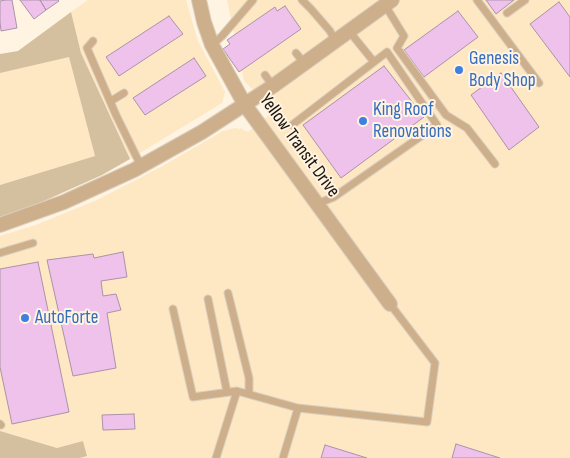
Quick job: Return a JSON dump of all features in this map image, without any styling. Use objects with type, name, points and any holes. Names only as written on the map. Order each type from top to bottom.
[{"type":"street","name":"Yellow Transit Drive","points":[[200,0],[204,22],[212,45],[244,105],[390,304]]},
{"type":"street","points":[[0,225],[64,202],[141,166],[202,132],[244,105],[269,80],[300,58],[335,41],[389,3]]},
{"type":"lane","points":[[212,45],[253,0]]},
{"type":"lane","points":[[302,0],[330,31],[335,41]]},
{"type":"lane","points":[[477,0],[539,83]]},
{"type":"lane","points":[[507,13],[525,0]]},
{"type":"lane","points":[[389,3],[404,36],[397,48],[446,115],[467,128],[495,164]]},
{"type":"lane","points":[[349,31],[374,62]]},
{"type":"lane","points":[[93,41],[88,48],[110,101],[141,166]]},
{"type":"lane","points":[[292,125],[387,52],[437,125],[334,197],[317,204]]},
{"type":"lane","points":[[110,101],[124,93]]},
{"type":"lane","points":[[0,253],[34,243]]},
{"type":"lane","points":[[228,294],[249,378],[249,394]]},
{"type":"lane","points":[[208,299],[227,392]]},
{"type":"lane","points":[[173,310],[193,397],[237,391],[298,408],[427,422],[435,363],[390,304]]},
{"type":"lane","points":[[216,458],[237,391]]},
{"type":"lane","points":[[283,458],[298,408]]},
{"type":"shaded area","points":[[88,0],[186,0],[198,41],[225,92],[222,103],[130,159],[81,53],[71,12]]},
{"type":"shaded area","points":[[227,0],[570,0],[570,458],[80,458],[87,456],[83,441],[57,448],[0,431],[0,236],[36,225],[97,200],[161,167],[223,131],[242,128],[248,132],[268,116],[270,106],[244,81]]},
{"type":"shaded area","points":[[71,12],[81,53],[130,159],[102,175],[17,213],[0,217],[0,185],[95,156],[69,57],[0,73],[0,54],[18,51]]},
{"type":"shaded area","points":[[69,56],[95,156],[0,185],[0,73]]},
{"type":"shaded area","points":[[0,431],[57,448],[83,441],[87,456],[80,458],[0,458]]},
{"type":"building","points":[[12,0],[17,28],[1,31],[0,1]]},
{"type":"building","points":[[20,0],[40,0],[46,10],[34,19]]},
{"type":"building","points":[[40,0],[58,0],[59,1],[46,10]]},
{"type":"building","points":[[486,0],[514,0],[496,14]]},
{"type":"building","points":[[559,2],[570,17],[570,77],[530,24]]},
{"type":"building","points":[[285,6],[301,29],[239,72],[223,49],[230,44],[227,40],[275,7],[277,11]]},
{"type":"building","points":[[458,11],[478,37],[424,77],[404,50]]},
{"type":"building","points":[[169,16],[183,34],[119,76],[106,57]]},
{"type":"building","points":[[194,58],[206,76],[145,115],[133,98]]},
{"type":"building","name":"King Roof Renovations","points":[[384,66],[424,117],[341,178],[303,125]]},
{"type":"building","points":[[501,73],[539,127],[509,150],[471,95]]},
{"type":"building","points":[[123,252],[127,277],[101,281],[103,296],[116,294],[121,310],[107,313],[116,368],[73,376],[47,260],[93,254],[94,258]]},
{"type":"building","name":"AutoForte","points":[[38,262],[69,412],[12,424],[0,367],[0,269]]},
{"type":"building","points":[[134,414],[135,429],[103,430],[102,415]]},
{"type":"building","points":[[456,444],[500,458],[452,458]]},
{"type":"building","points":[[325,445],[367,458],[321,458]]},
{"type":"place","name":"Genesis Body Shop","points":[[459,70]]},
{"type":"place","name":"King Roof Renovations","points":[[363,121]]},
{"type":"place","name":"AutoForte","points":[[25,318]]}]
